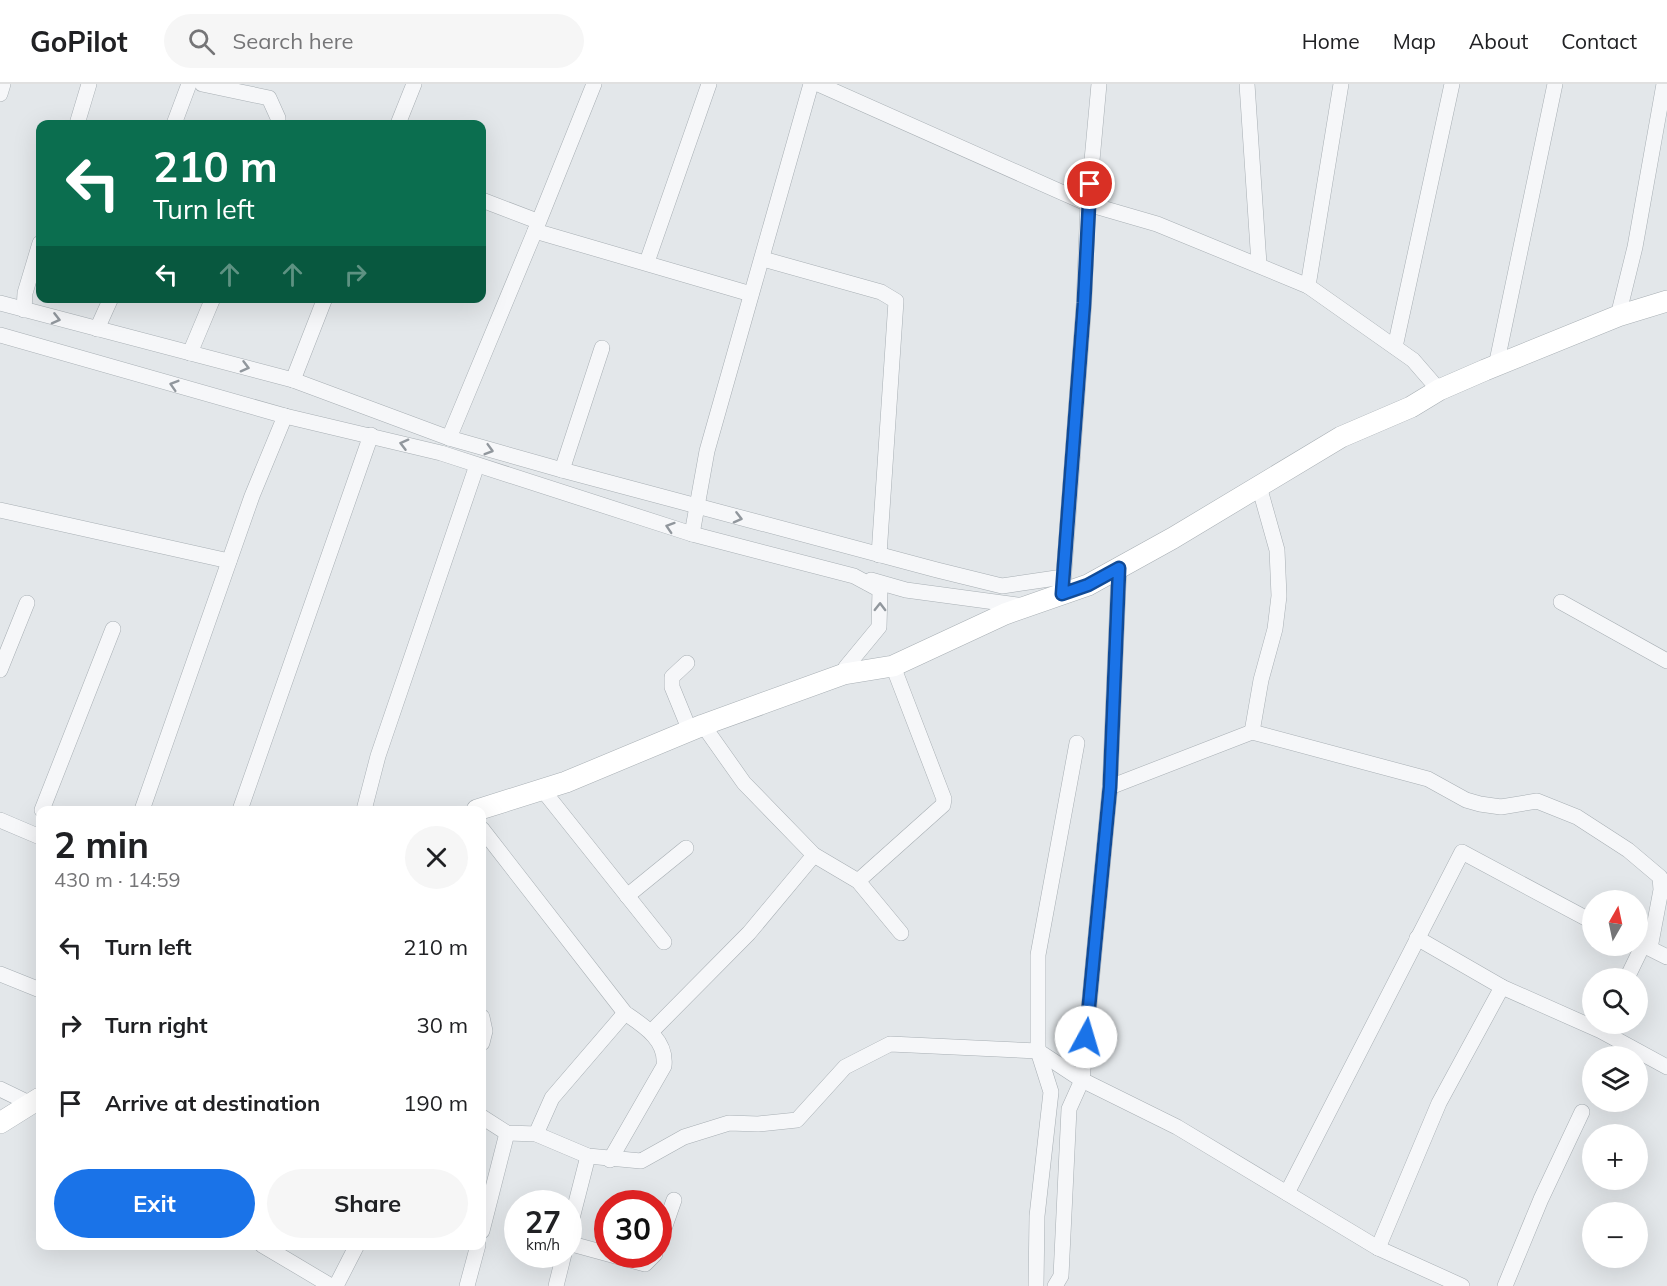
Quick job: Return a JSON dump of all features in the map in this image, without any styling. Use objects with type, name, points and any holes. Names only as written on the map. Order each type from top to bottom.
[{"type":"street","points":[[0,94],[3,84]]},
{"type":"street","points":[[77,120],[89,84]]},
{"type":"street","points":[[176,120],[189,84]]},
{"type":"street","points":[[202,84],[271,91],[278,120]]},
{"type":"street","points":[[400,120],[414,84]]},
{"type":"street","points":[[449,438],[594,84]]},
{"type":"street","points":[[647,262],[710,84]]},
{"type":"street","points":[[692,534],[699,508],[707,451],[811,84]]},
{"type":"street","points":[[818,84],[1088,204],[1157,224],[1308,286],[1413,360],[1439,390]]},
{"type":"street","points":[[1063,585],[1084,303],[1088,204],[1099,84]]},
{"type":"street","points":[[1247,84],[1259,264]]},
{"type":"street","points":[[1308,286],[1341,84]]},
{"type":"street","points":[[1395,347],[1452,84]]},
{"type":"street","points":[[1496,366],[1556,84]]},
{"type":"street","points":[[1618,316],[1635,247],[1664,84]]},
{"type":"street","points":[[486,202],[536,226],[752,294]]},
{"type":"street","points":[[24,310],[25,293],[36,256]]},
{"type":"street","points":[[763,259],[881,292],[896,301],[879,555]]},
{"type":"street","points":[[0,303],[293,380],[449,438],[562,470],[699,508],[1002,586],[1088,585],[1173,538],[1341,437],[1411,407],[1439,390],[1496,366],[1618,316],[1667,301]]},
{"type":"street","points":[[97,329],[109,303]]},
{"type":"street","points":[[190,353],[211,303]]},
{"type":"street","points":[[293,380],[324,303]]},
{"type":"street","points":[[0,334],[285,416],[371,435],[477,465],[692,534],[906,590],[1026,606]]},
{"type":"street","points":[[562,470],[602,348]]},
{"type":"street","points":[[143,806],[252,496],[285,416]]},
{"type":"street","points":[[241,806],[371,435]]},
{"type":"street","points":[[365,806],[378,756],[477,465]]},
{"type":"street","points":[[1252,732],[1261,680],[1275,629],[1279,596],[1277,550],[1259,486]]},
{"type":"street","points":[[0,510],[229,561]]},
{"type":"street","points":[[1055,1286],[1061,1276],[1069,1109],[1082,1080],[1110,787],[1119,568]]},
{"type":"street","points":[[844,674],[846,667],[879,627],[880,590],[854,576]]},
{"type":"street","points":[[486,807],[542,789],[696,728],[844,674],[893,666],[1026,606],[1063,585]]},
{"type":"street","points":[[1561,602],[1667,662]]},
{"type":"street","points":[[0,670],[27,603]]},
{"type":"street","points":[[43,806],[113,629]]},
{"type":"street","points":[[687,663],[672,677],[672,687],[696,728],[744,783],[814,855],[858,881],[901,933]]},
{"type":"street","points":[[858,881],[942,805],[944,799],[893,666]]},
{"type":"street","points":[[1110,787],[1252,732],[1428,778],[1473,802],[1501,807],[1537,801],[1577,817],[1628,850],[1660,877],[1661,890],[1648,932]]},
{"type":"street","points":[[1036,1286],[1037,1216],[1051,1092],[1038,1051],[1038,955],[1077,743]]},
{"type":"street","points":[[542,789],[664,942]]},
{"type":"street","points":[[0,819],[36,835]]},
{"type":"street","points":[[486,834],[625,1013],[652,1031],[665,1056],[664,1066],[610,1160]]},
{"type":"street","points":[[627,896],[686,848]]},
{"type":"street","points":[[1287,1193],[1462,852],[1582,915]]},
{"type":"street","points":[[652,1031],[749,933],[814,855]]},
{"type":"street","points":[[1417,938],[1502,987],[1582,1019]]},
{"type":"street","points":[[1648,947],[1667,957]]},
{"type":"street","points":[[0,974],[36,988]]},
{"type":"street","points":[[1378,1248],[1439,1103],[1502,987]]},
{"type":"street","points":[[536,1134],[552,1098],[625,1013]]},
{"type":"street","points":[[1614,1034],[1667,1067]]},
{"type":"street","points":[[486,1120],[507,1133],[536,1134],[588,1156],[610,1160],[641,1161],[684,1137],[729,1123],[797,1120],[845,1067],[890,1044],[1038,1051],[1082,1080],[1177,1127],[1378,1248],[1453,1285]]},
{"type":"street","points":[[0,1089],[36,1101]]},
{"type":"street","points":[[0,1123],[36,1101]]},
{"type":"street","points":[[1505,1286],[1541,1199],[1582,1112]]},
{"type":"street","points":[[486,1215],[507,1133]]},
{"type":"street","points":[[579,1190],[588,1156]]},
{"type":"street","points":[[672,1206],[674,1200]]},
{"type":"street","points":[[270,1250],[331,1286]]},
{"type":"street","points":[[336,1286],[354,1250]]},
{"type":"street","points":[[467,1286],[477,1250]]},
{"type":"street","points":[[556,1286],[560,1268]]},
{"type":"route","points":[[1086,1037],[1110,787],[1119,581],[1119,568],[1088,585],[1062,594],[1084,303],[1090,184]]}]
